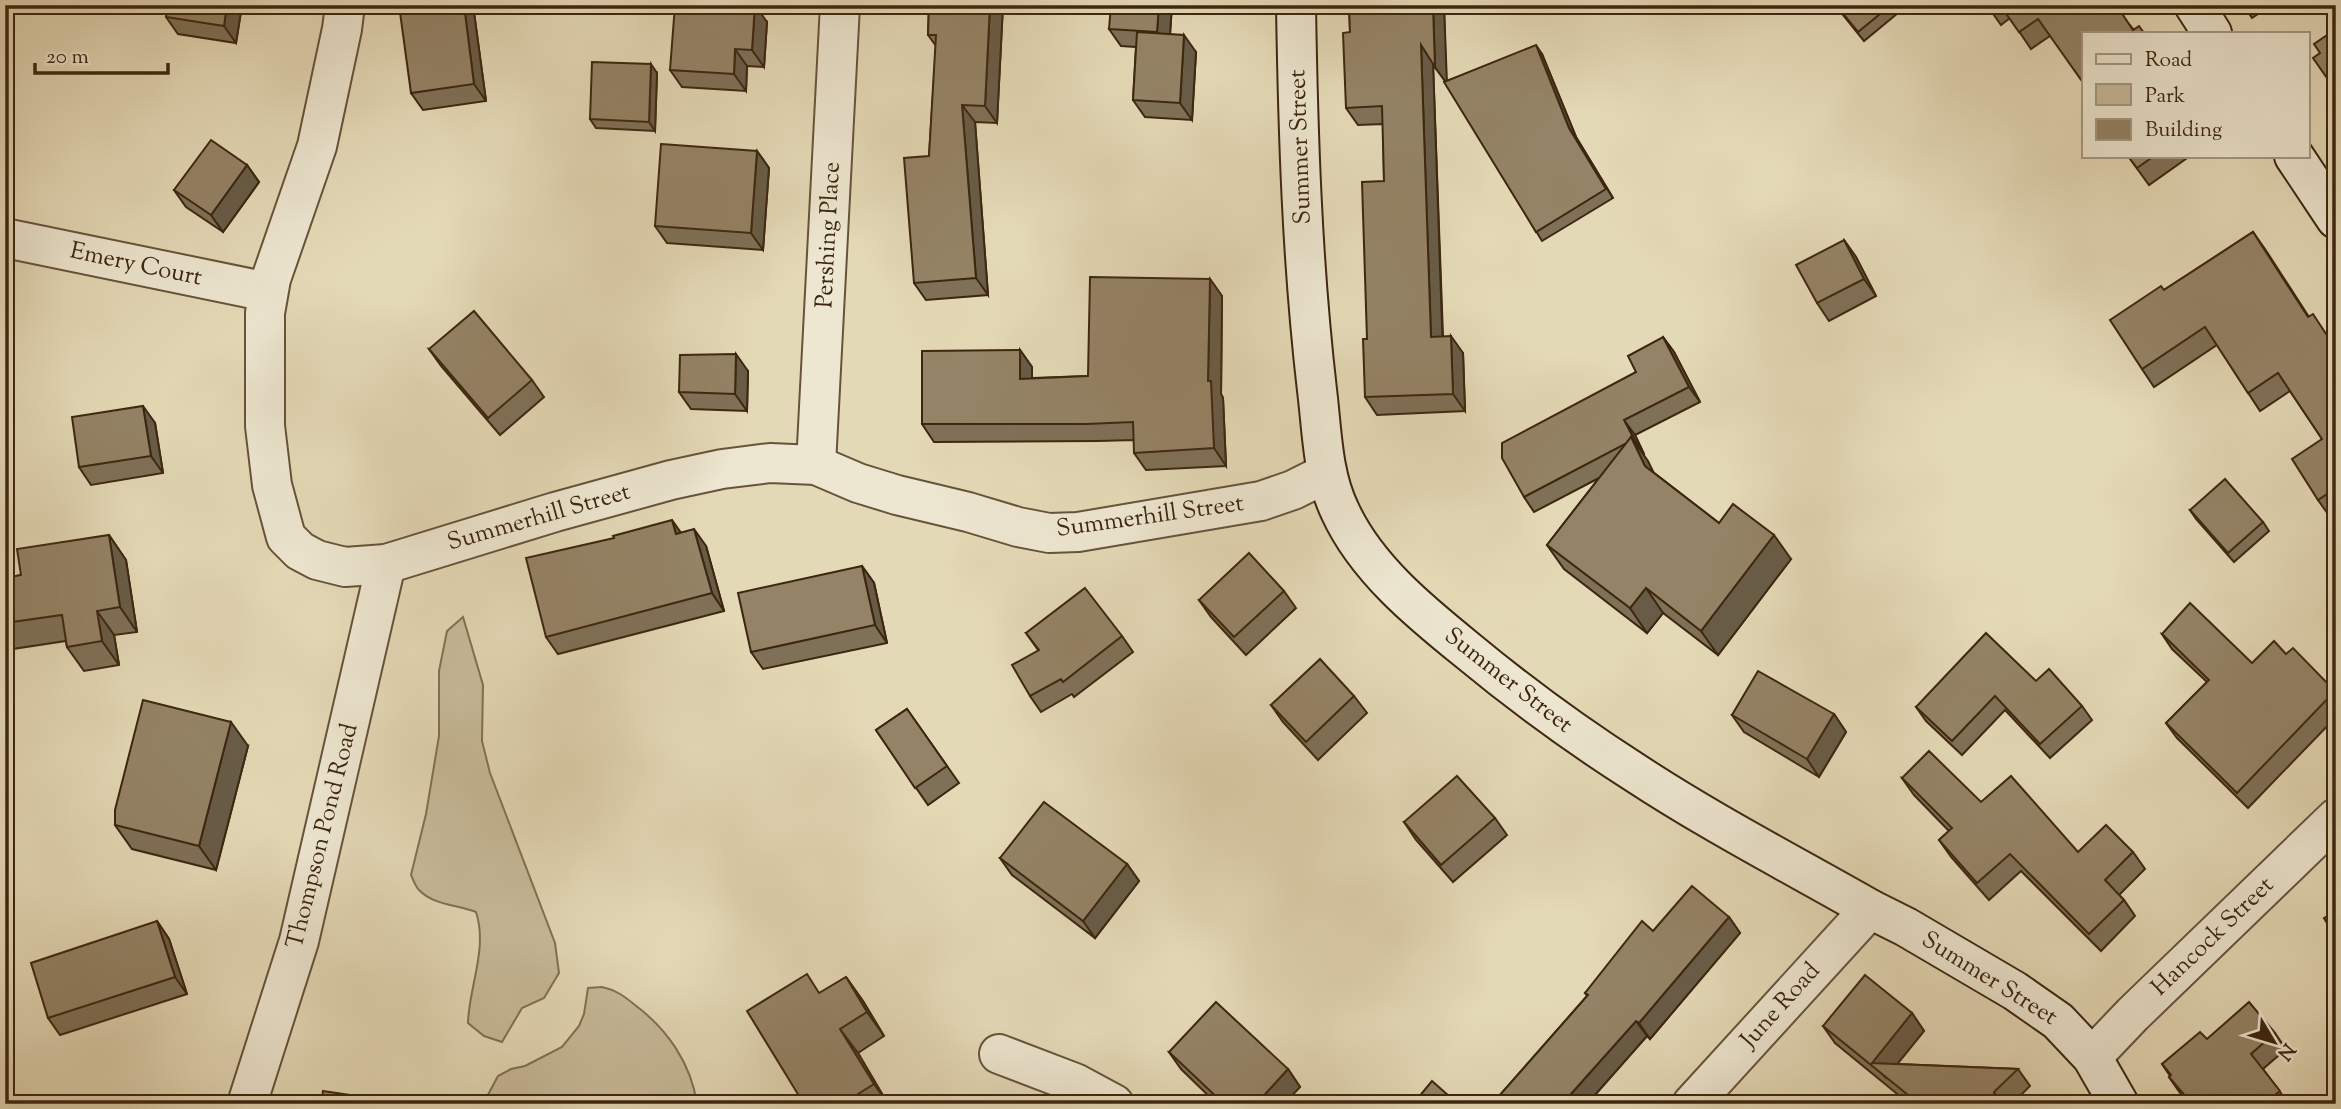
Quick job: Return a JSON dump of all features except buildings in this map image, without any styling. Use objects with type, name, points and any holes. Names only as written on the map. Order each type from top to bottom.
[{"type":"street","name":"Summerhill Street","points":[[345,5],[317,146],[268,292],[265,313],[265,426],[272,485],[286,537],[300,551],[345,567],[386,564],[555,512],[671,480],[722,469],[770,463],[816,465],[897,495],[1049,533],[1078,533],[1261,501],[1327,474]]},
{"type":"street","name":"Pershing Place","points":[[816,465],[841,5]]},
{"type":"street","name":"Summer Street","points":[[1296,5],[1297,113],[1310,331],[1327,474],[1340,512],[1365,552],[1437,626],[1564,726],[1637,774],[1870,909],[1906,927],[2058,1021],[2092,1057],[2119,1104]]},
{"type":"street","points":[[2194,5],[2211,32]]},
{"type":"street","points":[[2295,158],[2336,219]]},
{"type":"street","name":"Emery Court","points":[[5,238],[268,292]]},
{"type":"street","name":"Thompson Pond Road","points":[[247,1104],[299,941],[386,564]]},
{"type":"street","name":"Hancock Street","points":[[2092,1057],[2336,818]]},
{"type":"street","name":"June Road","points":[[1692,1104],[1870,909]]},
{"type":"street","points":[[999,1054],[1075,1083],[1114,1104]]},
{"type":"green space","points":[[463,617],[483,685],[482,741],[490,773],[555,943],[559,973],[544,998],[522,1008],[502,1042],[484,1036],[468,1023],[479,954],[476,912],[431,899],[418,888],[411,875],[426,814],[439,736],[439,671],[447,631]]},
{"type":"green space","points":[[602,987],[616,992],[647,1014],[667,1036],[683,1061],[697,1104],[483,1104],[498,1076],[562,1047],[579,1026],[588,988]]}]
